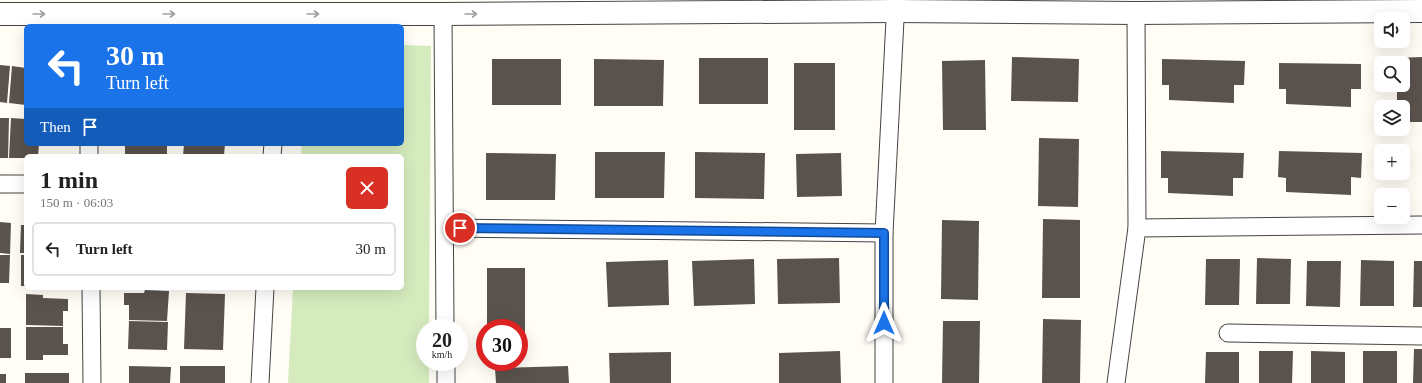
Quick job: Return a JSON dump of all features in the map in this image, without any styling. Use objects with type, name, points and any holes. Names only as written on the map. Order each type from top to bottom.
[{"type":"street","points":[[884,383],[884,233],[896,6]]},
{"type":"street","points":[[0,14],[88,20],[279,20],[443,14],[896,6],[1136,13],[1422,11]]},
{"type":"street","points":[[1116,383],[1137,228],[1136,13]]},
{"type":"street","points":[[443,14],[445,319]]},
{"type":"street","points":[[0,184],[24,184]]},
{"type":"street","points":[[1137,228],[1422,225]]},
{"type":"street","points":[[445,228],[884,233]]},
{"type":"street","points":[[91,290],[92,383]]},
{"type":"street","points":[[260,383],[265,290]]},
{"type":"street","points":[[1228,333],[1422,336]]},
{"type":"street","points":[[446,371],[446,383]]},
{"type":"green space","points":[[404,45],[431,46],[429,319],[416,319],[416,371],[429,371],[429,383],[288,383],[293,290],[404,290],[404,154],[301,154],[302,146],[404,146]]},
{"type":"building","points":[[1012,57],[1079,59],[1078,102],[1011,101]]},
{"type":"building","points":[[1410,57],[1422,57],[1422,122],[1410,122],[1410,100],[1397,100],[1397,92],[1410,92]]},
{"type":"building","points":[[699,58],[768,58],[768,104],[699,104]]},
{"type":"building","points":[[492,59],[561,59],[561,105],[492,105]]},
{"type":"building","points":[[594,59],[664,60],[663,106],[594,106]]},
{"type":"building","points":[[1162,59],[1245,61],[1244,85],[1234,85],[1234,103],[1169,100],[1169,85],[1162,85]]},
{"type":"building","points":[[985,60],[986,130],[943,130],[942,61]]},
{"type":"building","points":[[794,63],[835,63],[835,130],[794,130]]},
{"type":"building","points":[[1279,63],[1361,64],[1361,89],[1351,89],[1351,107],[1286,104],[1286,89],[1279,89]]},
{"type":"building","points":[[0,65],[10,66],[7,103],[0,102]]},
{"type":"building","points":[[12,66],[24,68],[24,105],[9,103]]},
{"type":"building","points":[[0,118],[9,118],[8,158],[0,158]]},
{"type":"building","points":[[11,118],[24,119],[24,146],[39,146],[38,154],[24,154],[24,158],[9,158]]},
{"type":"building","points":[[1039,138],[1079,139],[1078,207],[1038,206]]},
{"type":"building","points":[[125,146],[167,146],[167,154],[125,154]]},
{"type":"building","points":[[184,146],[225,146],[224,154],[183,154]]},
{"type":"building","points":[[1161,151],[1244,153],[1243,178],[1233,178],[1233,196],[1168,193],[1168,178],[1161,178]]},
{"type":"building","points":[[1279,151],[1362,153],[1361,178],[1351,177],[1351,195],[1286,192],[1286,178],[1278,177]]},
{"type":"building","points":[[595,152],[665,152],[664,198],[595,198]]},
{"type":"building","points":[[695,152],[765,153],[764,199],[695,198]]},
{"type":"building","points":[[486,153],[556,154],[555,200],[486,200]]},
{"type":"building","points":[[841,153],[842,196],[797,197],[796,154]]},
{"type":"building","points":[[1043,219],[1080,220],[1080,298],[1042,298]]},
{"type":"building","points":[[942,220],[979,221],[978,300],[941,299]]},
{"type":"building","points":[[0,222],[11,223],[10,254],[0,253]]},
{"type":"building","points":[[21,225],[24,225],[24,253],[20,253]]},
{"type":"building","points":[[0,255],[10,255],[9,283],[0,283]]},
{"type":"building","points":[[21,255],[24,255],[24,286],[21,286]]},
{"type":"building","points":[[839,258],[840,303],[778,304],[777,259]]},
{"type":"building","points":[[1257,258],[1291,259],[1290,304],[1256,304]]},
{"type":"building","points":[[754,259],[755,304],[694,306],[692,261]]},
{"type":"building","points":[[1206,259],[1240,259],[1239,305],[1205,305]]},
{"type":"building","points":[[668,260],[669,305],[608,307],[606,262]]},
{"type":"building","points":[[1361,260],[1394,261],[1394,306],[1360,306]]},
{"type":"building","points":[[1307,261],[1341,261],[1340,307],[1306,306]]},
{"type":"building","points":[[1414,261],[1422,261],[1422,307],[1413,307]]},
{"type":"building","points":[[487,268],[525,268],[525,319],[487,319]]},
{"type":"building","points":[[145,290],[169,291],[167,321],[129,320],[129,305],[124,305],[124,293],[144,293]]},
{"type":"building","points":[[186,293],[225,294],[223,350],[184,349]]},
{"type":"building","points":[[26,294],[43,295],[43,298],[68,299],[68,311],[63,311],[63,326],[26,325]]},
{"type":"building","points":[[1043,319],[1081,320],[1080,383],[1042,383]]},
{"type":"building","points":[[129,321],[168,322],[167,350],[128,349]]},
{"type":"building","points":[[943,321],[980,321],[979,383],[942,383]]},
{"type":"building","points":[[26,327],[63,327],[63,344],[68,344],[68,355],[43,355],[43,360],[26,360]]},
{"type":"building","points":[[0,328],[11,328],[11,358],[0,358]]},
{"type":"building","points":[[1414,349],[1422,349],[1422,383],[1413,383]]},
{"type":"building","points":[[840,351],[841,383],[779,383],[779,353]]},
{"type":"building","points":[[1259,351],[1293,351],[1292,383],[1259,383]]},
{"type":"building","points":[[1311,351],[1345,352],[1345,383],[1311,383]]},
{"type":"building","points":[[1363,351],[1397,351],[1397,383],[1363,383]]},
{"type":"building","points":[[671,352],[671,383],[610,383],[609,353]]},
{"type":"building","points":[[1206,352],[1239,352],[1239,383],[1205,383]]},
{"type":"building","points":[[129,366],[171,367],[170,383],[129,383]]},
{"type":"building","points":[[180,366],[225,366],[225,383],[180,383]]},
{"type":"building","points":[[568,366],[569,383],[496,383],[495,371],[528,371],[528,367]]},
{"type":"building","points":[[25,373],[69,373],[69,383],[25,383]]},
{"type":"building","points":[[0,374],[6,374],[6,383],[0,383]]},
{"type":"route","points":[[460,228],[884,233],[884,323]]}]
